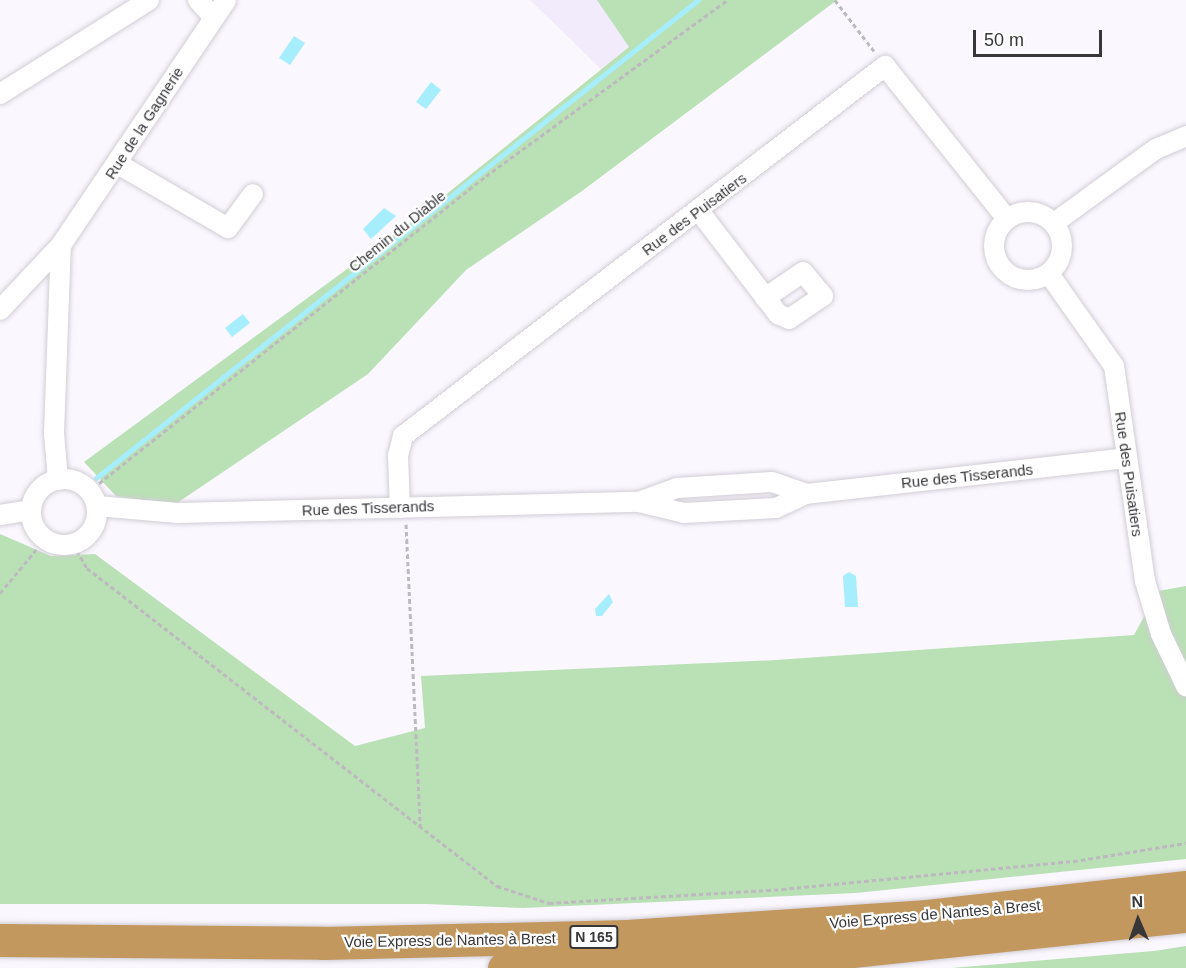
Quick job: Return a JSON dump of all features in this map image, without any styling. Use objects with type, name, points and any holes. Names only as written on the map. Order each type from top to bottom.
[{"type":"highway","name":"Voie Express de Nantes à Brest","points":[[0,940],[322,943],[627,936],[927,916],[1186,887]]},
{"type":"highway","name":"Voie Express de Nantes à Brest","points":[[504,968],[852,951],[1186,916]]},
{"type":"street","points":[[0,94],[149,0]]},
{"type":"street","points":[[198,0],[214,18]]},
{"type":"street","name":"Rue de la Gagnerie","points":[[0,310],[61,245],[118,164],[226,0]]},
{"type":"street","points":[[885,66],[1007,219]]},
{"type":"street","name":"Rue des Puisatiers","points":[[403,508],[398,456],[403,436],[885,66]]},
{"type":"street","points":[[1054,223],[1156,149],[1186,136]]},
{"type":"street","points":[[118,164],[228,228],[253,194]]},
{"type":"street","points":[[699,211],[765,298]]},
{"type":"street","points":[[1027,212],[1046,217],[1054,223],[1063,244],[1057,265],[1050,274],[1040,279],[1018,280],[1000,267],[995,258],[995,236],[1007,219],[1027,212]]},
{"type":"street","points":[[58,480],[54,432],[61,245]]},
{"type":"street","name":"Rue des Puisatiers","points":[[1050,274],[1114,366],[1145,581],[1161,634],[1186,687]]},
{"type":"street","name":"Rue des Tisserands","points":[[93,499],[178,513],[639,502],[677,488],[772,482],[806,494],[1127,458]]},
{"type":"street","points":[[58,480],[77,482],[93,499],[90,534],[73,544],[45,539],[37,531],[31,510],[43,487],[58,480]]},
{"type":"street","points":[[0,514],[31,510]]},
{"type":"path","name":"Chemin du Diable","points":[[93,499],[486,176],[727,0]]},
{"type":"path","points":[[835,0],[885,66]]},
{"type":"path","points":[[403,508],[420,826]]},
{"type":"path","points":[[0,593],[45,539]]},
{"type":"path","points":[[73,544],[87,568],[497,886],[549,903],[782,890],[1081,860],[1186,843]]},
{"type":"shaded area","points":[[530,0],[713,0],[611,79]]},
{"type":"green space","points":[[597,0],[837,0],[582,191],[466,270],[368,374],[174,505],[116,496],[84,462],[418,217],[629,47]]},
{"type":"green space","points":[[0,534],[51,556],[95,554],[355,746],[425,728],[421,676],[776,660],[1134,635],[1158,591],[1186,586],[1186,859],[856,893],[523,908],[427,904],[0,904]]},
{"type":"green space","points":[[1186,946],[1186,968],[951,968],[1154,951]]},
{"type":"water","points":[[294,36],[305,43],[290,65],[279,58]]},
{"type":"water","points":[[431,82],[441,90],[426,109],[416,102]]},
{"type":"water","points":[[384,208],[396,216],[371,239],[363,229]]},
{"type":"water","points":[[243,314],[250,323],[232,337],[225,328]]},
{"type":"water","points":[[849,572],[856,576],[858,607],[845,607],[843,576]]},
{"type":"water","points":[[609,594],[613,602],[602,616],[596,616],[595,609]]},
{"type":"waterway","points":[[96,478],[698,0]]}]
